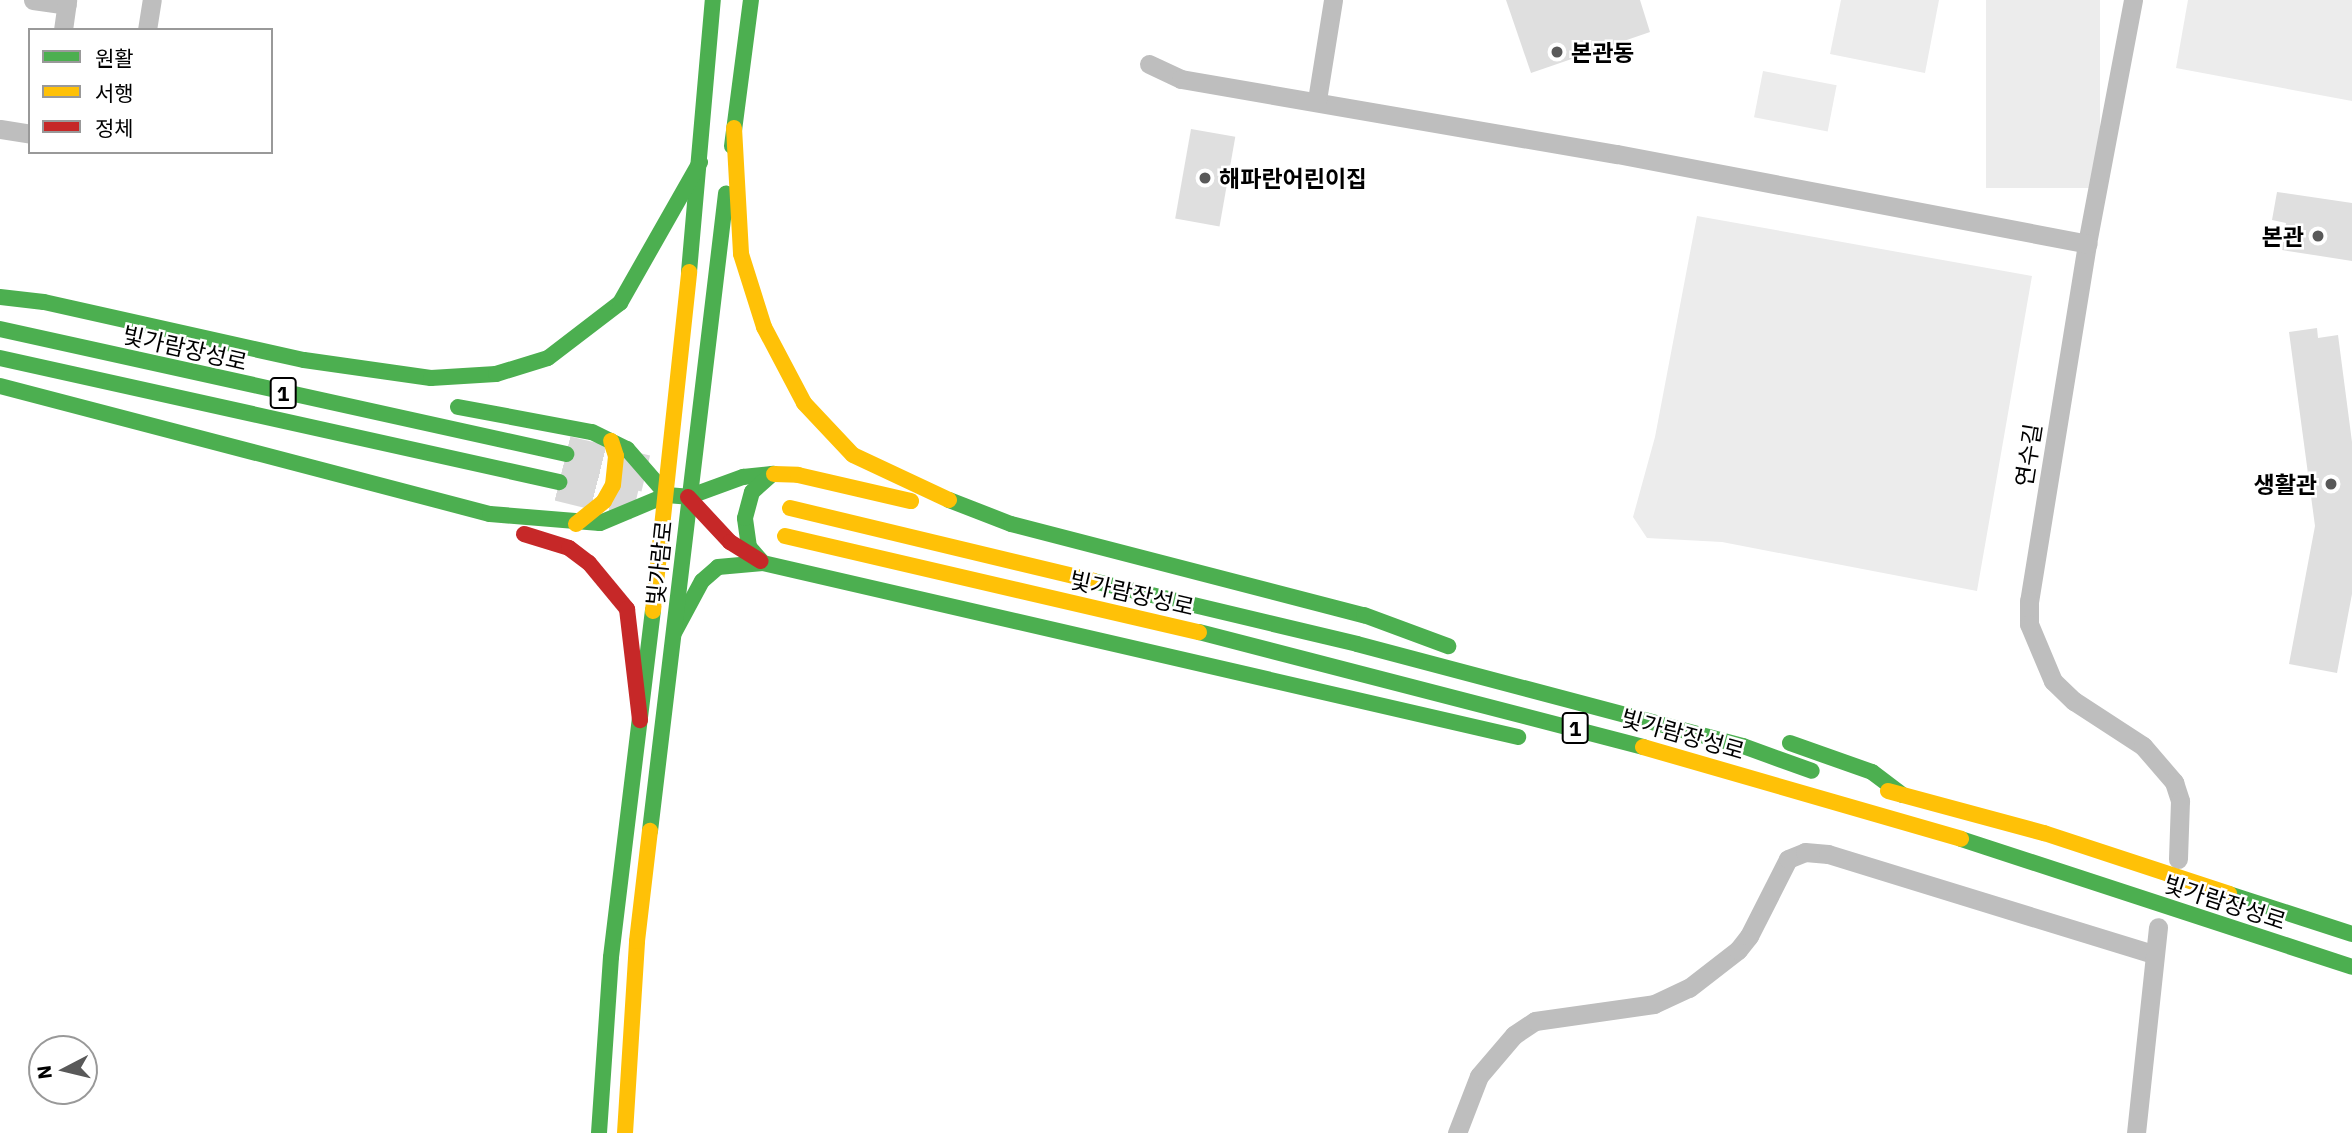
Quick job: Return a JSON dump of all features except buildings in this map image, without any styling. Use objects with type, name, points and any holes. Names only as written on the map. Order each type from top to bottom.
[{"type":"main road","name":"빛가람로","points":[[599,1133],[611,957],[667,495],[713,0]]},
{"type":"main road","name":"빛가람로","points":[[625,1133],[637,941],[688,497],[751,0]]},
{"type":"main road","points":[[734,128],[741,254],[764,327],[804,403],[862,460],[1011,524]]},
{"type":"main road","points":[[0,297],[44,303],[304,360],[460,379],[496,374],[548,358],[620,303],[700,162]]},
{"type":"main road","name":"빛가람장성로","points":[[0,329],[566,454]]},
{"type":"main road","name":"1","points":[[0,358],[559,482]]},
{"type":"main road","points":[[304,360],[390,391]]},
{"type":"main road","points":[[0,386],[490,514],[576,524],[625,516],[667,495],[688,497],[743,477],[798,475],[1011,524],[1364,615],[1464,653]]},
{"type":"main road","points":[[440,404],[567,424],[611,441],[648,469],[667,495]]},
{"type":"main road","points":[[576,524],[604,501],[613,485],[616,456],[611,441]]},
{"type":"main road","points":[[763,563],[750,547],[745,518],[752,492],[772,474]]},
{"type":"main road","points":[[688,497],[730,542],[763,563]]},
{"type":"main road","name":"빛가람장성로","points":[[790,508],[1395,654],[1743,746],[1902,795],[2044,833],[2352,934]]},
{"type":"main road","points":[[490,514],[507,528],[569,548],[596,570],[627,609],[640,720]]},
{"type":"main road","name":"빛가람장성로","points":[[785,536],[1298,655],[1602,735],[1959,839],[2352,967]]},
{"type":"main road","points":[[674,633],[702,581],[718,567],[763,563],[1536,741]]},
{"type":"main road","points":[[1489,660],[1790,744],[1872,772],[1902,795]]},
{"type":"main road","points":[[1643,765],[1855,825],[1959,839]]},
{"type":"street","points":[[33,0],[67,2],[63,28]]},
{"type":"street","points":[[147,28],[152,0]]},
{"type":"street","points":[[1317,100],[1334,0]]},
{"type":"street","name":"연수길","points":[[2133,0],[2087,244],[2029,601],[2029,624],[2053,681],[2074,701],[2143,746],[2174,782],[2180,801],[2178,859]]},
{"type":"street","points":[[1149,64],[1181,79],[1317,100],[2087,244]]},
{"type":"street","points":[[0,129],[28,134]]},
{"type":"street","points":[[1457,1133],[1479,1076],[1514,1035],[1535,1021],[1654,1004],[1689,988],[1744,943],[1788,859],[1805,852],[1828,854],[2154,954]]},
{"type":"street","points":[[2136,1133],[2158,927]]},
{"type":"shaded area","points":[[1841,0],[1939,0],[1925,73],[1830,54]]},
{"type":"shaded area","points":[[1986,0],[2100,0],[2100,188],[1986,188]]},
{"type":"shaded area","points":[[2188,0],[2352,0],[2352,101],[2176,68]]},
{"type":"shaded area","points":[[1763,71],[1837,85],[1828,131],[1754,117]]},
{"type":"shaded area","points":[[1697,216],[2032,276],[1977,591],[1722,542],[1647,538],[1633,517],[1655,437]]},
{"type":"tunnel","points":[[566,454],[646,473]]},
{"type":"tunnel","points":[[559,482],[636,501]]},
{"type":"traffic: fast","points":[[689,272],[713,0]]},
{"type":"traffic: fast","points":[[732,146],[751,0]]},
{"type":"traffic: fast","points":[[0,297],[44,302],[304,360],[431,378],[496,374],[548,358],[620,303],[700,162]]},
{"type":"traffic: fast","points":[[650,831],[726,194]]},
{"type":"traffic: fast","points":[[0,329],[566,454]]},
{"type":"traffic: fast","points":[[0,358],[559,482]]},
{"type":"traffic: fast","points":[[0,386],[490,514],[600,523],[667,495],[688,497],[743,477],[774,474]]},
{"type":"traffic: fast","points":[[458,407],[592,432],[627,449],[667,495]]},
{"type":"traffic: fast","points":[[763,563],[749,547],[745,518],[752,492],[772,474]]},
{"type":"traffic: fast","points":[[949,500],[1011,524],[1364,615],[1448,646]]},
{"type":"traffic: fast","points":[[674,633],[702,581],[718,567],[763,563],[1518,737]]},
{"type":"traffic: fast","points":[[1093,581],[1357,644],[1743,746],[1812,771]]},
{"type":"traffic: fast","points":[[599,1133],[611,957],[653,611]]},
{"type":"traffic: fast","points":[[1199,632],[1643,747]]},
{"type":"traffic: fast","points":[[1790,743],[1872,772],[1902,795]]},
{"type":"traffic: fast","points":[[1961,839],[2352,967]]},
{"type":"traffic: fast","points":[[2229,894],[2352,934]]},
{"type":"traffic: slow","points":[[734,128],[741,254],[764,327],[804,403],[853,455],[949,500]]},
{"type":"traffic: slow","points":[[653,611],[689,272]]},
{"type":"traffic: slow","points":[[576,524],[604,501],[613,485],[616,456],[611,441]]},
{"type":"traffic: slow","points":[[774,474],[798,475],[911,501]]},
{"type":"traffic: slow","points":[[790,508],[1093,581]]},
{"type":"traffic: slow","points":[[785,536],[1199,632]]},
{"type":"traffic: slow","points":[[1643,747],[1961,839]]},
{"type":"traffic: slow","points":[[1888,791],[2044,833],[2229,894]]},
{"type":"traffic: slow","points":[[625,1133],[637,941],[650,831]]},
{"type":"traffic: jam","points":[[688,497],[730,542],[760,561]]},
{"type":"traffic: jam","points":[[524,534],[569,548],[589,563],[627,609],[640,720]]},
{"type":"place","name":"본관동","points":[[1557,52]]},
{"type":"place","name":"해파란어린이집","points":[[1205,178]]},
{"type":"place","name":"본관","points":[[2318,236]]},
{"type":"place","name":"생활관","points":[[2331,484]]}]
